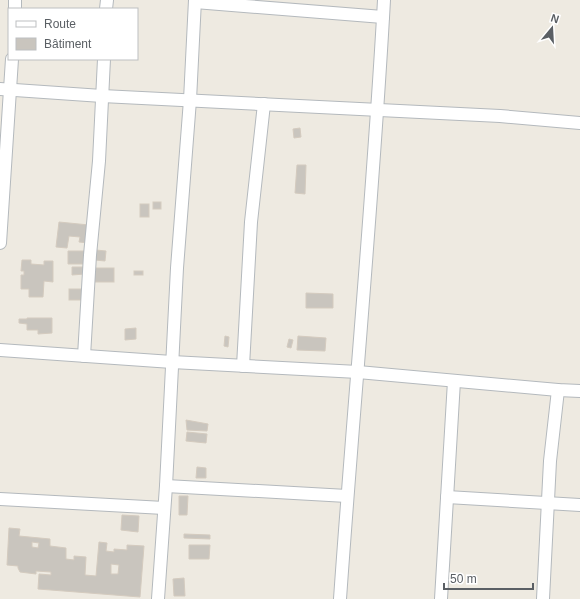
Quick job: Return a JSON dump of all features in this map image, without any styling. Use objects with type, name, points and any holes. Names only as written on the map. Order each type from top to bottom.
[{"type":"street","points":[[340,599],[358,372],[384,0]]},
{"type":"street","points":[[158,599],[166,486],[177,268],[190,100],[195,1],[383,17]]},
{"type":"street","points":[[0,243],[5,90],[12,60]]},
{"type":"street","points":[[84,356],[90,255],[99,161],[104,60]]},
{"type":"street","points":[[5,90],[500,116],[580,123]]},
{"type":"street","points":[[243,366],[251,222],[264,104]]},
{"type":"street","points":[[0,350],[172,362],[358,372],[580,391]]},
{"type":"street","points":[[441,599],[454,381]]},
{"type":"street","points":[[543,599],[550,461],[558,390]]},
{"type":"street","points":[[166,486],[347,496]]},
{"type":"street","points":[[447,497],[580,505]]},
{"type":"street","points":[[0,499],[164,508]]},
{"type":"building","points":[[300,128],[301,137],[294,138],[293,129]]},
{"type":"building","points":[[297,165],[306,165],[305,194],[295,193]]},
{"type":"building","points":[[153,202],[161,202],[161,209],[153,209]]},
{"type":"building","points":[[140,204],[149,204],[149,217],[140,217]]},
{"type":"building","points":[[59,222],[89,225],[88,243],[79,242],[80,237],[69,236],[67,248],[56,247]]},
{"type":"building","points":[[96,250],[106,251],[105,261],[95,260]]},
{"type":"building","points":[[68,251],[85,251],[84,264],[68,264]]},
{"type":"building","points":[[22,260],[31,260],[31,264],[44,265],[44,261],[53,261],[53,282],[44,281],[43,297],[29,297],[29,289],[21,289],[21,275],[24,275],[24,271],[21,271]]},
{"type":"building","points":[[72,267],[85,267],[85,274],[72,275]]},
{"type":"building","points":[[95,268],[114,268],[114,282],[95,282]]},
{"type":"building","points":[[134,271],[143,271],[143,275],[134,275]]},
{"type":"building","points":[[69,289],[83,289],[83,300],[69,300]]},
{"type":"building","points":[[306,293],[333,294],[333,308],[306,308]]},
{"type":"building","points":[[52,318],[52,333],[38,334],[38,330],[27,330],[27,324],[19,323],[19,319]]},
{"type":"building","points":[[136,328],[136,339],[125,340],[125,329]]},
{"type":"building","points":[[225,336],[229,337],[228,347],[224,346]]},
{"type":"building","points":[[298,336],[326,338],[325,351],[297,350]]},
{"type":"building","points":[[289,339],[293,340],[291,348],[287,347]]},
{"type":"building","points":[[186,420],[208,424],[207,431],[187,430]]},
{"type":"building","points":[[187,432],[207,434],[206,443],[186,441]]},
{"type":"building","points":[[197,467],[206,468],[206,478],[196,478]]},
{"type":"building","points":[[179,496],[188,496],[187,515],[179,515]]},
{"type":"building","points":[[122,515],[139,516],[138,532],[121,530]]},
{"type":"building","points":[[9,528],[20,529],[19,536],[50,539],[50,546],[66,548],[66,559],[74,560],[74,556],[86,557],[85,575],[96,576],[99,542],[107,543],[106,551],[114,552],[114,549],[127,550],[127,545],[144,546],[140,597],[38,589],[39,574],[51,575],[51,572],[36,571],[36,574],[20,572],[18,566],[7,565]],"holes":[[[32,542],[39,543],[38,548],[32,547]],[[111,564],[119,565],[118,574],[111,574]]]},
{"type":"building","points":[[184,534],[210,535],[210,539],[184,538]]},
{"type":"building","points":[[189,545],[210,545],[209,559],[189,559]]},
{"type":"building","points":[[184,578],[185,596],[174,596],[173,579]]}]
